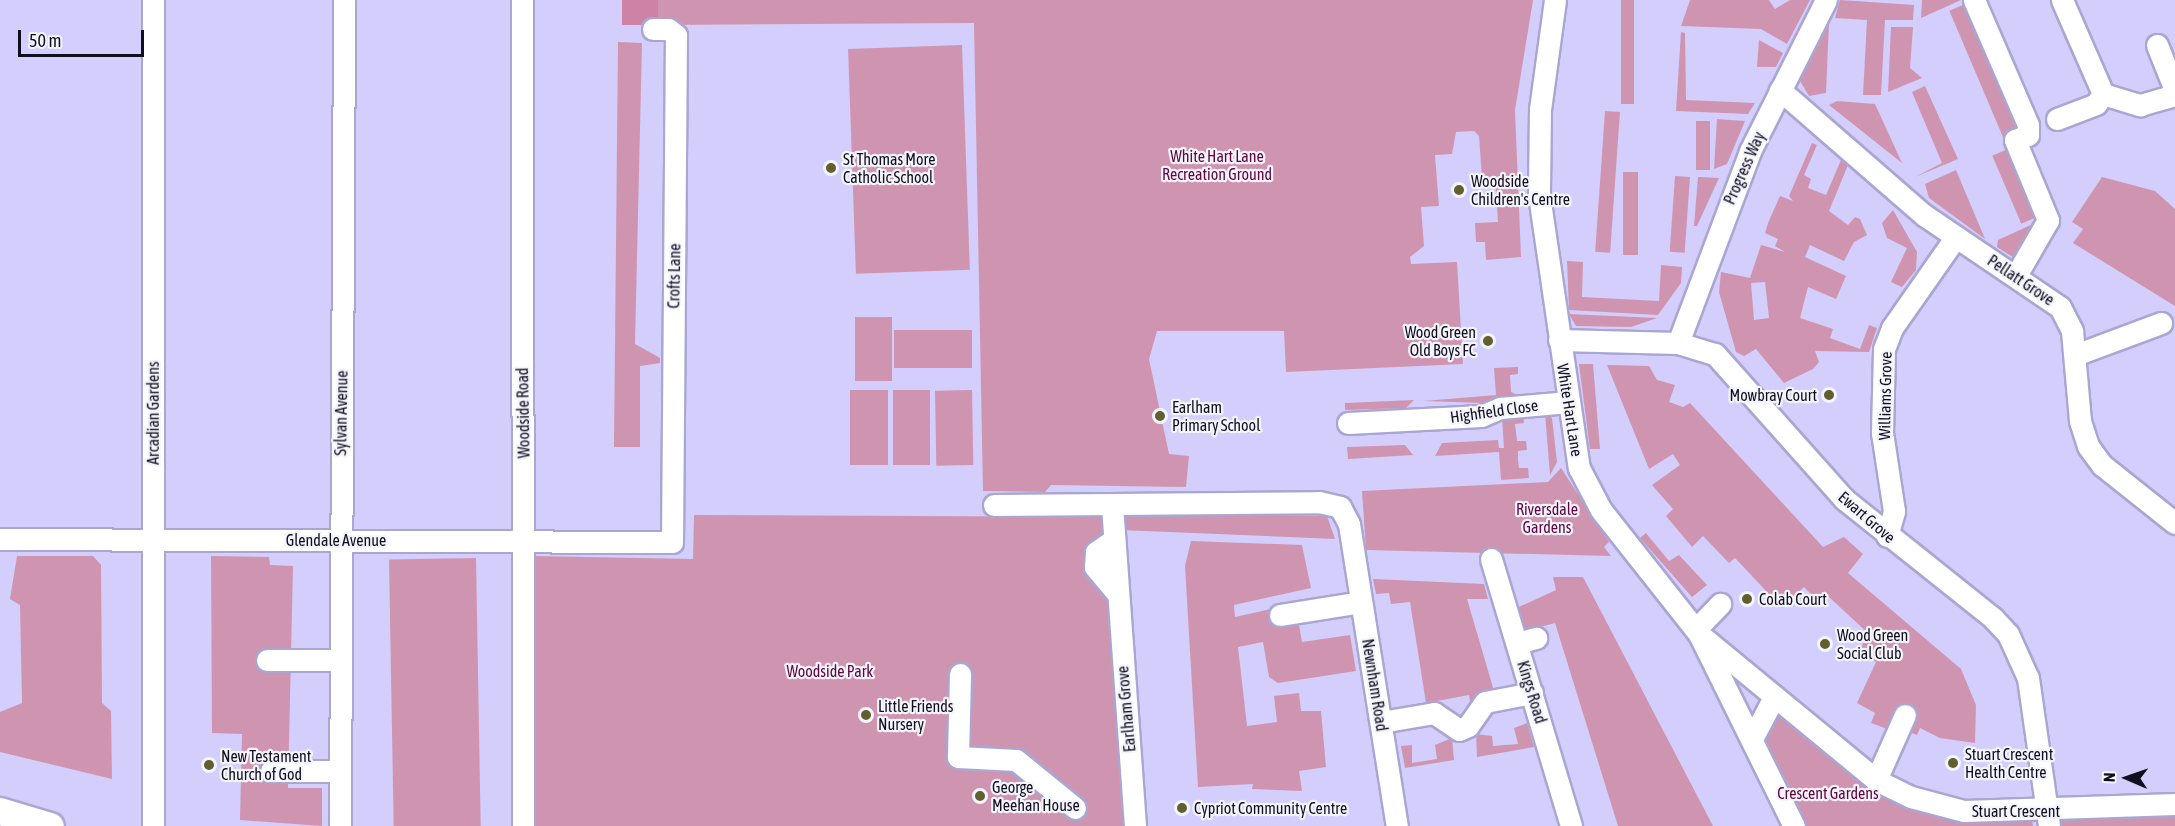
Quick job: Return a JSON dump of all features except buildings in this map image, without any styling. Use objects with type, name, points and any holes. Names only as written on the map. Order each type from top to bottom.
[{"type":"main road","points":[[14,818],[50,826]]},
{"type":"street","name":"Arcadian Gardens","points":[[153,0],[153,826]]},
{"type":"street","name":"Sylvan Avenue","points":[[340,826],[344,0]]},
{"type":"street","name":"Woodside Road","points":[[522,0],[525,542],[523,826]]},
{"type":"street","name":"Progress Way","points":[[1678,343],[1723,216],[1780,90],[1826,0]]},
{"type":"street","points":[[1974,0],[2028,125],[2028,135],[2014,140],[2048,220],[2021,267]]},
{"type":"street","points":[[2062,0],[2103,99]]},
{"type":"street","name":"White Hart Lane","points":[[1556,2],[1538,158],[1559,340],[1579,468],[1601,510],[1697,632],[1730,694],[1764,716],[1794,826]]},
{"type":"street","name":"Crofts Lane","points":[[653,28],[668,28],[676,35],[672,542]]},
{"type":"street","points":[[2157,45],[2175,90]]},
{"type":"street","name":"Pellatt Grove","points":[[1780,90],[1955,238],[2052,299],[2073,331],[2080,421],[2088,446],[2103,465],[2175,523]]},
{"type":"street","points":[[2057,119],[2103,99],[2140,105],[2175,94]]},
{"type":"street","name":"Williams Grove","points":[[1887,536],[1894,511],[1882,433],[1884,349],[1892,328],[1955,238]]},
{"type":"street","points":[[2075,355],[2161,323]]},
{"type":"street","name":"Ewart Grove","points":[[1559,340],[1678,343],[1726,361],[1823,476],[1887,536],[2008,634],[2028,678],[2048,819]]},
{"type":"street","points":[[672,413],[687,397]]},
{"type":"street","name":"Highfield Close","points":[[1348,423],[1481,416],[1500,408],[1569,402]]},
{"type":"street","name":"Newnham Road","points":[[993,505],[1112,511],[1331,503],[1347,517],[1382,722],[1397,826]]},
{"type":"street","name":"Earlham Grove","points":[[1112,511],[1135,826]]},
{"type":"street","name":"Glendale Avenue","points":[[0,539],[672,542]]},
{"type":"street","name":"Kings Road","points":[[1491,559],[1526,641],[1532,693],[1571,826]]},
{"type":"street","points":[[1280,615],[1361,602]]},
{"type":"street","points":[[1697,632],[1720,604]]},
{"type":"street","name":"Stuart Crescent","points":[[1697,632],[1746,671],[1764,716],[1876,780],[1944,808],[2048,819],[2175,804]]},
{"type":"street","points":[[267,660],[340,660]]},
{"type":"street","points":[[1730,694],[1734,675],[1746,671]]},
{"type":"street","points":[[960,674],[958,757],[1016,755],[1075,808]]},
{"type":"street","points":[[1382,722],[1434,713],[1459,730],[1468,726],[1485,702],[1532,693]]},
{"type":"street","points":[[1876,780],[1905,716]]},
{"type":"street","points":[[271,771],[340,771]]},
{"type":"green space","name":"White Hart Lane Recreation Ground","points":[[658,0],[1533,0],[1515,110],[1521,257],[1486,260],[1485,242],[1476,242],[1475,223],[1498,222],[1495,178],[1482,178],[1479,136],[1474,131],[1456,132],[1452,154],[1435,155],[1439,206],[1421,207],[1424,246],[1410,257],[1411,264],[1457,262],[1463,364],[1286,372],[1284,331],[1157,331],[1149,359],[1169,454],[1189,456],[1186,487],[1051,485],[1045,492],[983,491],[974,23],[658,25]]},
{"type":"green space","points":[[1621,0],[1634,0],[1634,104],[1621,104]]},
{"type":"green space","points":[[1690,0],[1769,0],[1775,9],[1790,0],[1810,0],[1787,44],[1761,29],[1681,26]]},
{"type":"green space","points":[[1840,0],[1914,5],[1913,20],[1885,20],[1881,95],[1863,95],[1867,20],[1835,18]]},
{"type":"green space","points":[[1922,0],[1961,0],[1921,18]]},
{"type":"green space","points":[[1965,4],[2020,134],[2004,140],[1949,11]]},
{"type":"green space","points":[[1829,21],[1826,93],[1809,96],[1800,81]]},
{"type":"green space","points":[[1891,27],[1913,27],[1910,68],[1922,78],[1888,92]]},
{"type":"green space","points":[[1681,32],[1685,33],[1686,100],[1755,103],[1748,114],[1676,111]]},
{"type":"green space","points":[[1759,40],[1783,53],[1776,67],[1757,67]]},
{"type":"green space","points":[[618,42],[642,43],[635,344],[660,358],[660,363],[640,366],[640,447],[614,447]]},
{"type":"green space","points":[[962,45],[970,270],[856,274],[848,49]]},
{"type":"green space","points":[[1925,86],[1958,159],[1915,177],[1942,163],[1912,92]]},
{"type":"green space","points":[[1837,101],[1875,104],[1902,163],[1829,105]]},
{"type":"green space","points":[[1605,111],[1620,112],[1610,253],[1595,252]]},
{"type":"green space","points":[[1717,119],[1745,121],[1727,164],[1714,169]]},
{"type":"green space","points":[[1696,121],[1710,121],[1710,170],[1696,170]]},
{"type":"green space","points":[[1812,143],[1817,145],[1804,175],[1811,179],[1808,188],[1826,195],[1841,160],[1848,165],[1829,211],[1848,225],[1855,217],[1860,219],[1867,235],[1854,242],[1844,261],[1810,245],[1805,257],[1846,276],[1836,299],[1808,287],[1800,318],[1833,329],[1830,338],[1860,349],[1869,325],[1877,328],[1869,352],[1815,351],[1819,362],[1813,369],[1784,383],[1756,349],[1744,356],[1736,352],[1719,292],[1721,272],[1750,278],[1761,245],[1785,252],[1775,246],[1778,239],[1765,233],[1780,196],[1793,201],[1789,196]],"holes":[[[1765,282],[1769,318],[1754,320],[1751,283]]]},
{"type":"green space","points":[[2008,149],[2037,217],[2021,224],[1992,156]]},
{"type":"green space","points":[[1956,170],[1985,239],[1929,198],[1925,184]]},
{"type":"green space","points":[[1623,172],[1638,172],[1638,255],[1623,255]]},
{"type":"green space","points":[[1675,176],[1690,177],[1685,253],[1670,252]]},
{"type":"green space","points":[[1698,177],[1719,178],[1697,226],[1694,226]]},
{"type":"green space","points":[[2102,177],[2155,191],[2175,209],[2175,306],[2073,243],[2083,229],[2072,222]]},
{"type":"green space","points":[[1893,210],[1917,252],[1916,270],[1902,287],[1891,282],[1907,248],[1887,238],[1882,223]]},
{"type":"green space","points":[[2035,223],[2019,261],[1997,247],[1998,240]]},
{"type":"green space","points":[[1567,261],[1583,262],[1582,297],[1659,301],[1661,265],[1682,267],[1681,283],[1658,315],[1569,310]]},
{"type":"green space","points":[[1569,314],[1657,318],[1631,327],[1576,326]]},
{"type":"green space","points":[[855,317],[892,317],[892,381],[855,381]]},
{"type":"green space","points":[[894,330],[972,330],[972,368],[894,368]]},
{"type":"green space","points":[[1579,364],[1593,364],[1600,449],[1590,449]]},
{"type":"green space","points":[[1607,365],[1649,366],[1657,380],[1675,385],[1669,402],[1683,407],[1690,403],[1823,547],[1844,537],[1863,554],[1848,573],[1961,669],[1976,705],[1975,743],[1940,738],[1920,728],[1917,735],[1903,730],[1901,734],[1871,723],[1875,713],[1857,703],[1876,662],[1859,649],[1870,635],[1829,597],[1817,600],[1804,587],[1782,608],[1735,558],[1729,563],[1703,536],[1692,547],[1666,516],[1673,509],[1652,485],[1680,465],[1673,454],[1649,469]]},
{"type":"green space","points":[[1518,367],[1518,374],[1510,375],[1511,392],[1520,396],[1483,403],[1424,401],[1496,395],[1494,368]]},
{"type":"green space","points":[[850,390],[888,390],[888,465],[850,465]]},
{"type":"green space","points":[[893,390],[930,390],[930,465],[893,465]]},
{"type":"green space","points":[[972,390],[973,465],[936,466],[935,391]]},
{"type":"green space","points":[[1414,400],[1406,408],[1345,410],[1345,403]]},
{"type":"green space","points":[[1545,413],[1552,418],[1557,462],[1550,475]]},
{"type":"green space","points":[[1523,415],[1524,423],[1515,424],[1517,441],[1526,441],[1527,450],[1518,451],[1518,460],[1519,468],[1528,468],[1529,478],[1501,480],[1499,452],[1435,456],[1442,443],[1498,440],[1499,448],[1504,448],[1502,417]]},
{"type":"green space","points":[[1405,445],[1413,455],[1348,459],[1347,447]]},
{"type":"green space","name":"Riversdale Gardens","points":[[1561,468],[1609,542],[1604,547],[1611,556],[1366,550],[1362,491],[1548,482]]},
{"type":"green space","name":"Woodside Park","points":[[694,515],[1104,517],[1128,826],[532,826],[534,556],[693,559]]},
{"type":"green space","points":[[1120,516],[1327,516],[1335,539],[1120,530]]},
{"type":"green space","points":[[1646,533],[1669,561],[1679,555],[1707,585],[1692,597],[1640,538]]},
{"type":"green space","points":[[1191,541],[1302,545],[1311,588],[1234,605],[1235,617],[1271,609],[1273,619],[1311,613],[1313,623],[1299,625],[1302,642],[1350,635],[1356,671],[1278,683],[1269,677],[1263,642],[1238,647],[1247,726],[1277,722],[1274,696],[1299,693],[1301,711],[1321,711],[1326,767],[1299,771],[1302,791],[1252,789],[1253,784],[1198,787],[1185,566]]},
{"type":"green space","points":[[17,556],[93,556],[101,565],[102,703],[111,711],[112,779],[0,752],[0,712],[22,703],[20,605],[10,599]]},
{"type":"green space","points":[[211,556],[269,557],[270,565],[293,566],[288,788],[322,788],[322,826],[240,820],[242,734],[212,733]]},
{"type":"green space","points":[[476,558],[481,826],[394,826],[389,560]]},
{"type":"green space","points":[[1553,577],[1583,577],[1713,826],[1618,826],[1555,623],[1525,631],[1519,607],[1556,590]]},
{"type":"green space","points":[[1373,579],[1484,584],[1488,599],[1467,599],[1494,691],[1471,707],[1469,695],[1426,703],[1410,602],[1391,604],[1389,593],[1376,594]]},
{"type":"green space","name":"Crescent Gardens","points":[[1783,716],[1914,808],[1967,820],[2032,818],[2033,826],[1807,826],[1763,738],[1772,719]]},
{"type":"green space","points":[[1527,723],[1534,747],[1477,757],[1476,734],[1492,736],[1493,746],[1518,744],[1514,728]]},
{"type":"green space","points":[[1452,738],[1454,760],[1405,768],[1401,746],[1412,745],[1412,763],[1437,759],[1435,745]]},
{"type":"green space","points":[[2175,814],[2175,826],[2060,826],[2060,821]]},
{"type":"shaded area","points":[[622,0],[658,0],[658,25],[622,25]]},
{"type":"place","name":"St Thomas More Catholic School","points":[[831,168]]},
{"type":"place","name":"Woodside Children's Centre","points":[[1459,190]]},
{"type":"place","name":"Wood Green Old Boys FC","points":[[1488,341]]},
{"type":"place","name":"Mowbray Court","points":[[1829,395]]},
{"type":"place","name":"Earlham Primary School","points":[[1160,416]]},
{"type":"place","name":"Colab Court","points":[[1747,599]]},
{"type":"place","name":"Wood Green Social Club","points":[[1825,644]]},
{"type":"place","name":"Little Friends Nursery","points":[[866,715]]},
{"type":"place","name":"Stuart Crescent Health Centre","points":[[1953,763]]},
{"type":"place","name":"New Testament Church of God","points":[[209,765]]},
{"type":"place","name":"George Meehan House","points":[[980,796]]},
{"type":"place","name":"Cypriot Community Centre","points":[[1182,808]]}]
